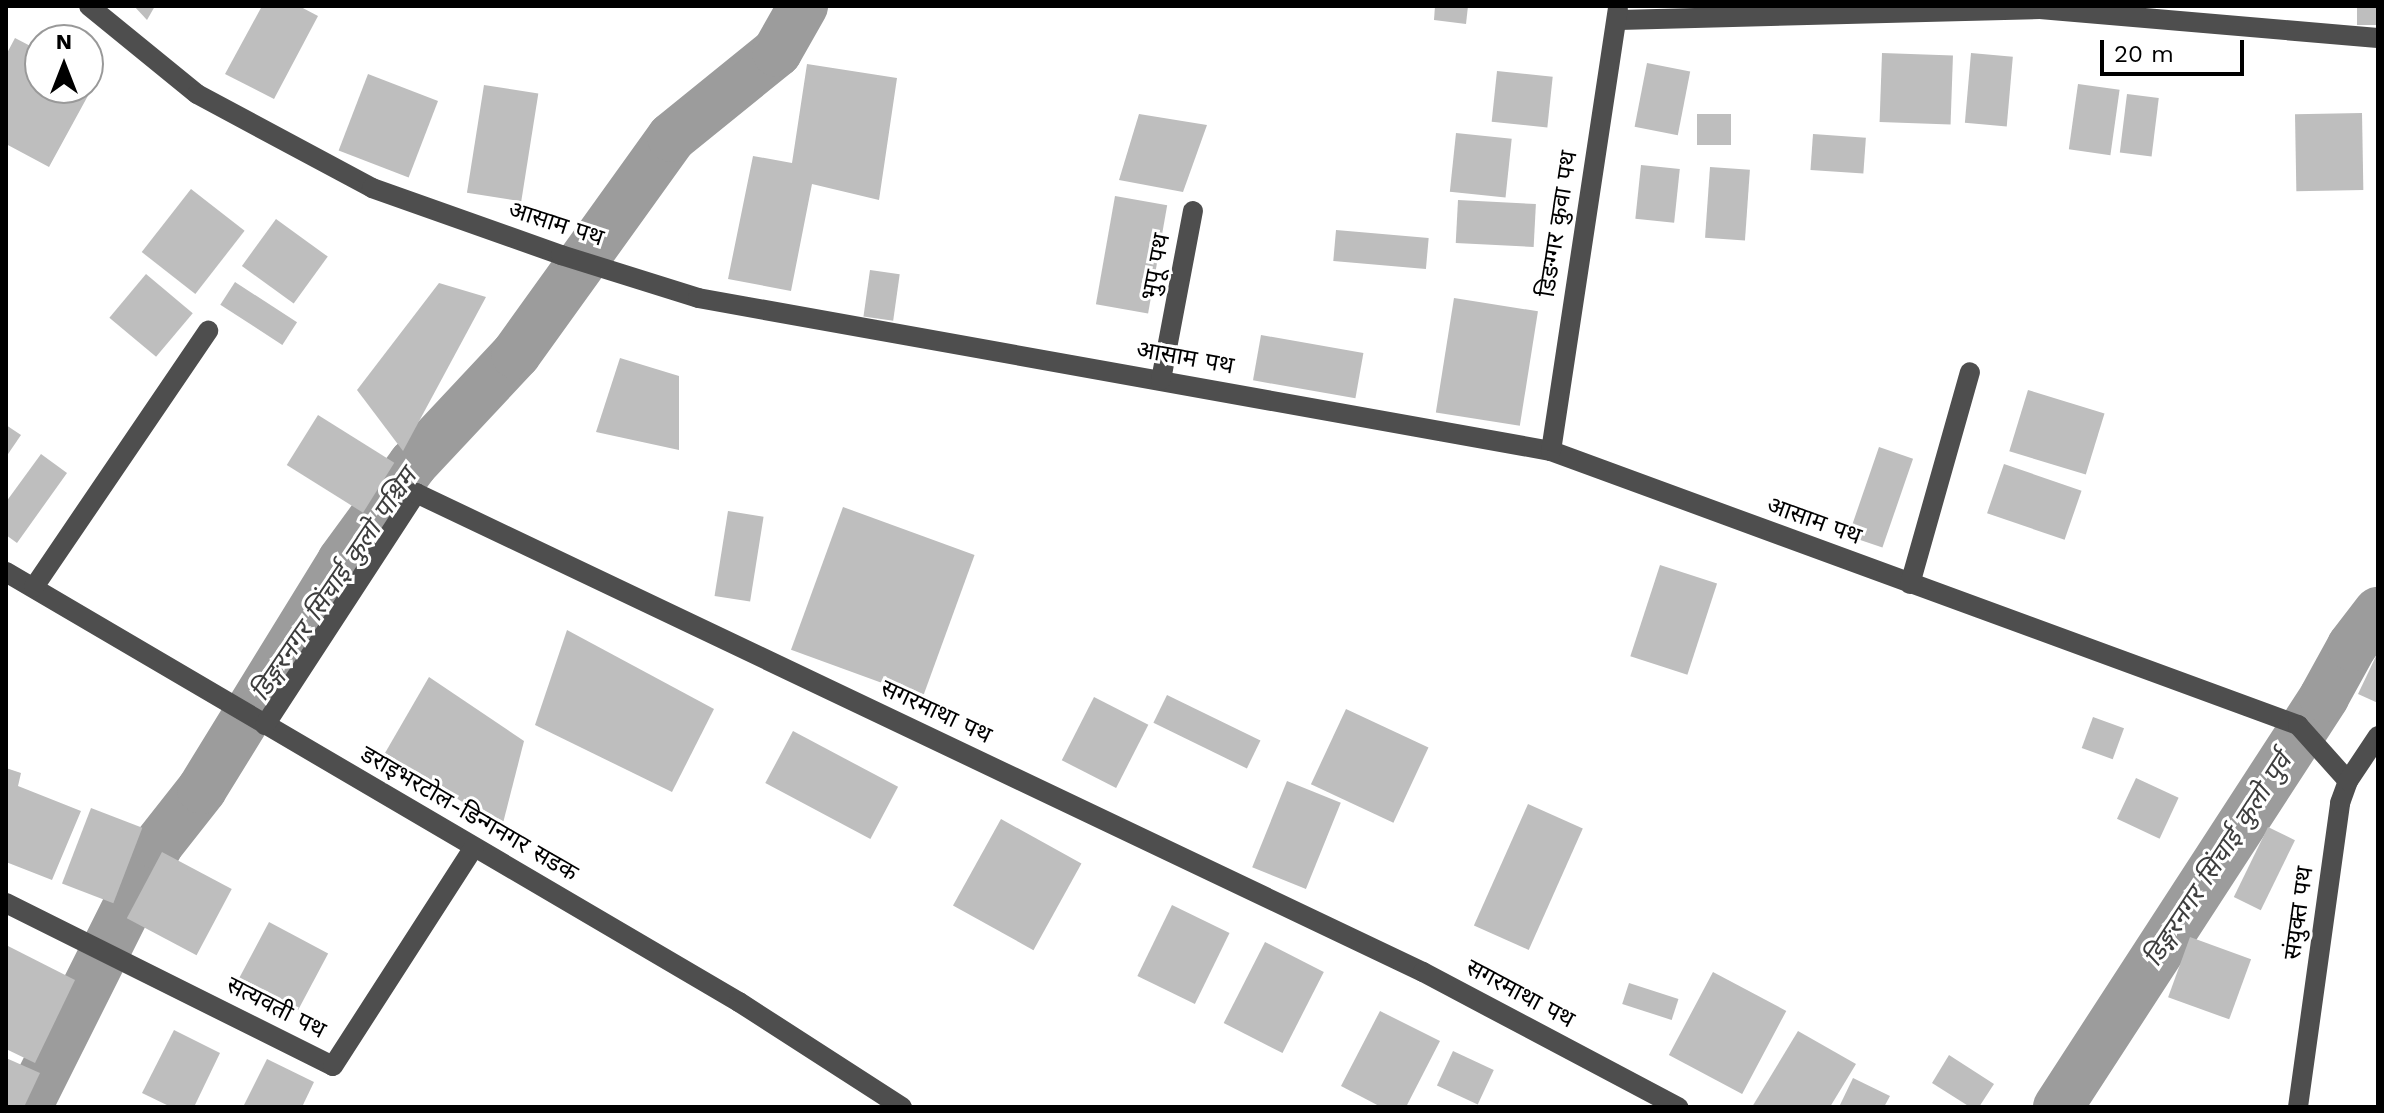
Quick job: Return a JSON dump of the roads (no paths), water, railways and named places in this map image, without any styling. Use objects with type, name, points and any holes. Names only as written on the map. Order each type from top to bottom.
[{"type":"street","name":"आसाम पथ","points":[[89,6],[197,94],[372,188],[565,255],[698,298],[1551,451],[2298,725],[2347,780]]},
{"type":"street","points":[[1618,13],[2040,9],[2378,38]]},
{"type":"street","name":"डिङग्गर कुवा पथ","points":[[1551,451],[1618,13]]},
{"type":"street","name":"भुपू पथ","points":[[1161,380],[1193,211]]},
{"type":"street","points":[[34,587],[208,331]]},
{"type":"street","points":[[1910,584],[1970,372]]},
{"type":"street","name":"सगरमाथा पथ","points":[[250,714],[416,493],[1423,972],[1678,1107]]},
{"type":"street","name":"डराइभरटोल-डिन्गनगर सडक","points":[[6,572],[739,1002],[902,1107]]},
{"type":"street","name":"संयुक्त पथ","points":[[2298,1107],[2340,803],[2347,780],[2378,736]]},
{"type":"street","name":"सत्यवती पथ","points":[[6,903],[120,957],[333,1066],[474,847]]},
{"type":"waterway","name":"डिङ्गरनगर सिंचाई कुलो पश्चिम","points":[[27,1107],[158,845],[202,789],[342,561],[413,464],[516,354],[672,137],[777,52],[803,6]]},
{"type":"waterway","name":"डिङ्गरनगर सिंचाई कुलो पुर्व","points":[[2058,1107],[2324,697],[2352,646],[2378,612]]}]
